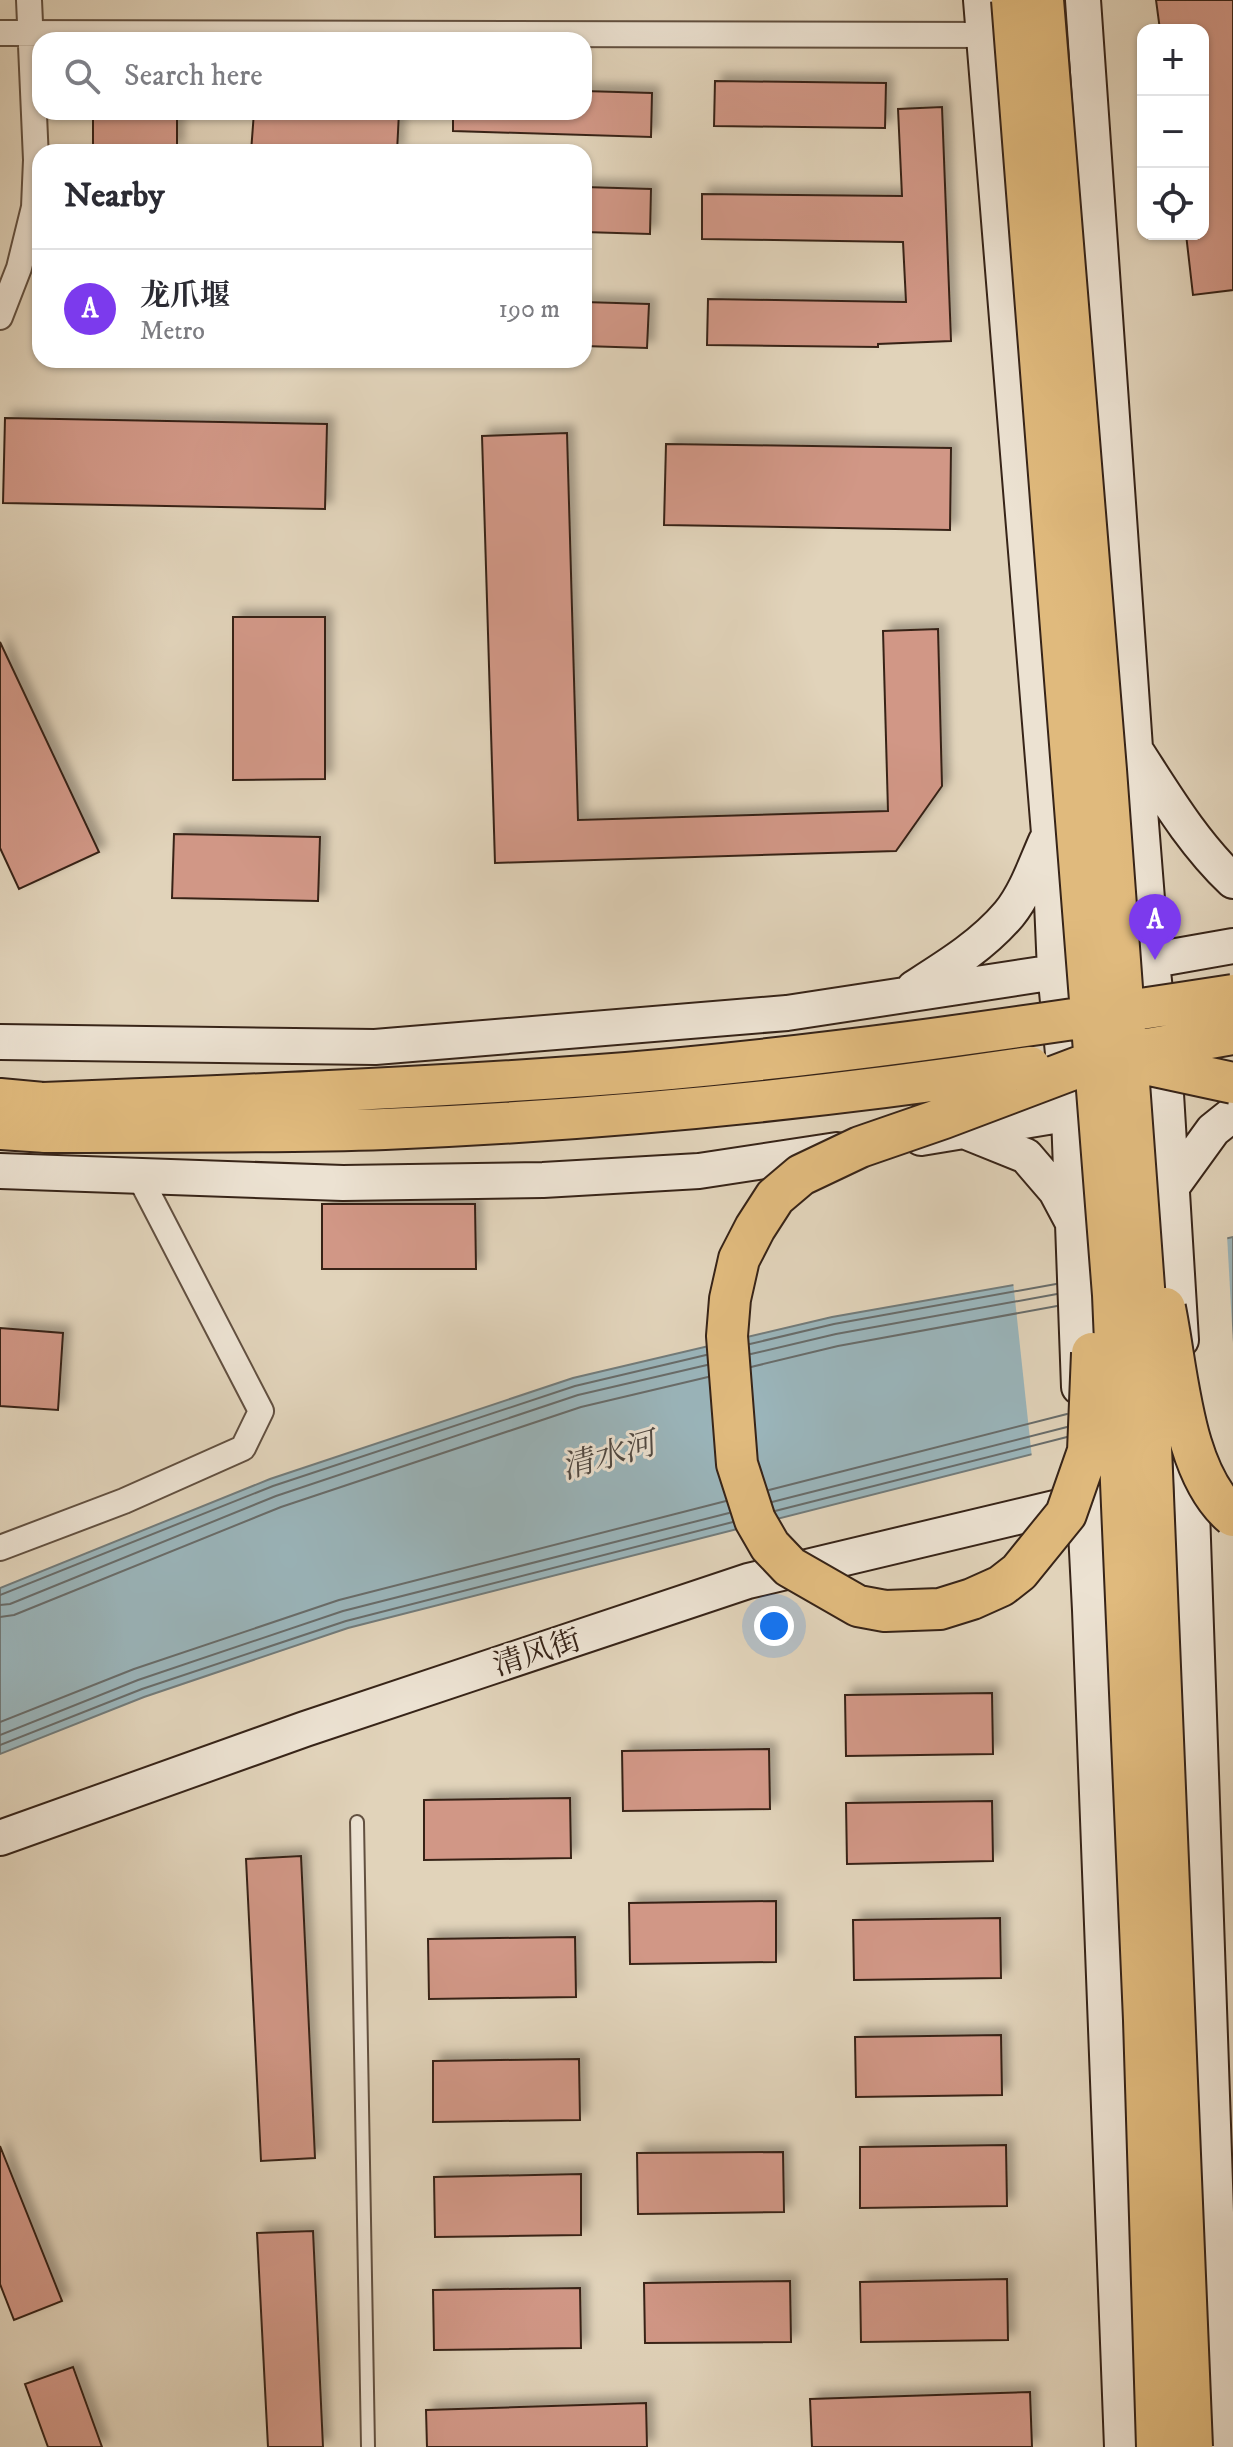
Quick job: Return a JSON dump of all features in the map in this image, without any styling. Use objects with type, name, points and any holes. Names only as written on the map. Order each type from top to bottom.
[{"type":"main road","points":[[981,0],[1049,833],[1055,971],[1069,1115],[1122,2447]]},
{"type":"main road","points":[[1012,0],[1117,1143],[1146,1317],[1192,2447]]},
{"type":"main road","points":[[1043,0],[1105,754],[1117,1143],[1114,1311],[1144,2036],[1157,2447]]},
{"type":"main road","points":[[1083,0],[1135,748],[1166,1094],[1173,1234],[1190,1445],[1224,2447]]},
{"type":"main road","points":[[1135,748],[1185,827],[1208,858],[1233,881]]},
{"type":"main road","points":[[900,996],[948,967],[1009,914],[1029,882],[1049,833]]},
{"type":"main road","points":[[0,1042],[375,1047],[787,1013],[1055,971],[1152,962],[1233,946]]},
{"type":"main road","points":[[0,1129],[45,1117],[306,1093],[588,1076],[811,1054],[1233,995]]},
{"type":"main road","points":[[0,1099],[45,1117],[384,1129],[672,1111],[888,1089],[1233,1034]]},
{"type":"main road","points":[[1117,1143],[1088,1451],[1066,1514],[1019,1572],[1001,1586],[940,1609],[885,1611],[858,1606],[820,1587],[790,1567],[770,1546],[755,1520],[737,1464],[727,1336],[739,1259],[775,1197],[801,1175],[860,1147],[1108,1056],[1233,1083]]},
{"type":"main road","points":[[0,1171],[343,1183],[543,1180],[699,1171],[1069,1115],[1233,1083]]},
{"type":"main road","points":[[1171,1188],[1213,1130],[1233,1114]]},
{"type":"main road","points":[[963,1131],[1026,1156],[1056,1191],[1073,1231]]},
{"type":"main road","points":[[1117,1143],[1190,1446],[1216,1502],[1233,1516]]},
{"type":"main road","name":"清风街","points":[[0,1838],[305,1729],[748,1581],[1084,1501]]},
{"type":"street","points":[[29,0],[32,75]]},
{"type":"street","points":[[0,33],[30,33]]},
{"type":"street","points":[[592,34],[1086,34]]},
{"type":"street","points":[[34,120],[35,144]]},
{"type":"street","points":[[0,317],[19,268],[32,215]]},
{"type":"street","points":[[0,1548],[124,1501],[243,1448],[261,1411],[140,1178]]},
{"type":"street","points":[[1192,1483],[1233,1475]]},
{"type":"lane","points":[[357,1822],[368,2447]]},
{"type":"water","name":"清水河","points":[[1233,1237],[1233,1403],[348,1628],[144,1697],[0,1754],[0,1588],[270,1479],[573,1378],[832,1317],[1025,1283]]},
{"type":"pier","points":[[1227,1235],[1233,1408],[1032,1458],[1013,1281]]},
{"type":"building","points":[[1156,0],[1233,0],[1233,290],[1193,295],[1187,240],[1209,240],[1209,24],[1159,24]]},
{"type":"building","points":[[715,81],[886,83],[885,128],[714,126]]},
{"type":"building","points":[[592,91],[652,93],[651,137],[453,131],[453,120],[592,120]]},
{"type":"building","points":[[942,107],[951,341],[878,344],[878,347],[707,345],[708,299],[906,302],[903,242],[702,239],[702,194],[902,196],[898,109]]},
{"type":"building","points":[[93,120],[177,120],[177,144],[93,144]]},
{"type":"building","points":[[253,120],[399,120],[397,144],[252,144]]},
{"type":"building","points":[[592,187],[651,189],[650,234],[592,232]]},
{"type":"building","points":[[592,302],[649,304],[647,348],[592,346]]},
{"type":"building","points":[[5,418],[327,424],[325,509],[3,503]]},
{"type":"building","points":[[567,433],[578,820],[888,811],[883,631],[938,629],[942,786],[896,851],[495,863],[482,436]]},
{"type":"building","points":[[666,444],[951,448],[950,530],[664,525]]},
{"type":"building","points":[[233,617],[325,617],[325,779],[233,780]]},
{"type":"building","points":[[0,642],[99,852],[19,889],[0,848]]},
{"type":"building","points":[[174,834],[320,837],[318,901],[172,898]]},
{"type":"building","points":[[322,1204],[475,1204],[476,1269],[322,1269]]},
{"type":"building","points":[[0,1328],[63,1333],[58,1410],[0,1406]]},
{"type":"building","points":[[992,1693],[993,1754],[846,1756],[845,1695]]},
{"type":"building","points":[[769,1749],[770,1809],[623,1811],[622,1751]]},
{"type":"building","points":[[570,1798],[571,1858],[424,1860],[424,1800]]},
{"type":"building","points":[[992,1801],[993,1861],[847,1864],[846,1803]]},
{"type":"building","points":[[301,1856],[315,2158],[261,2161],[246,1859]]},
{"type":"building","points":[[776,1901],[776,1962],[630,1964],[629,1903]]},
{"type":"building","points":[[1000,1918],[1001,1978],[854,1980],[853,1920]]},
{"type":"building","points":[[575,1937],[576,1997],[429,1999],[428,1939]]},
{"type":"building","points":[[1001,2035],[1002,2095],[856,2097],[855,2037]]},
{"type":"building","points":[[579,2059],[580,2120],[433,2122],[433,2061]]},
{"type":"building","points":[[1006,2145],[1007,2206],[860,2208],[860,2147]]},
{"type":"building","points":[[0,2146],[62,2301],[14,2320],[0,2284]]},
{"type":"building","points":[[783,2152],[784,2212],[638,2214],[637,2153]]},
{"type":"building","points":[[581,2174],[581,2235],[435,2237],[434,2177]]},
{"type":"building","points":[[313,2231],[323,2447],[268,2447],[257,2233]]},
{"type":"building","points":[[1007,2279],[1008,2340],[861,2342],[860,2282]]},
{"type":"building","points":[[790,2281],[791,2342],[645,2343],[644,2283]]},
{"type":"building","points":[[580,2288],[581,2348],[434,2350],[433,2290]]},
{"type":"building","points":[[73,2367],[102,2447],[48,2447],[25,2384]]},
{"type":"building","points":[[1030,2392],[1032,2447],[812,2447],[810,2399]]},
{"type":"building","points":[[646,2403],[647,2447],[427,2447],[426,2410]]},
{"type":"place","name":"龙爪堰","points":[[1155,960]]}]
